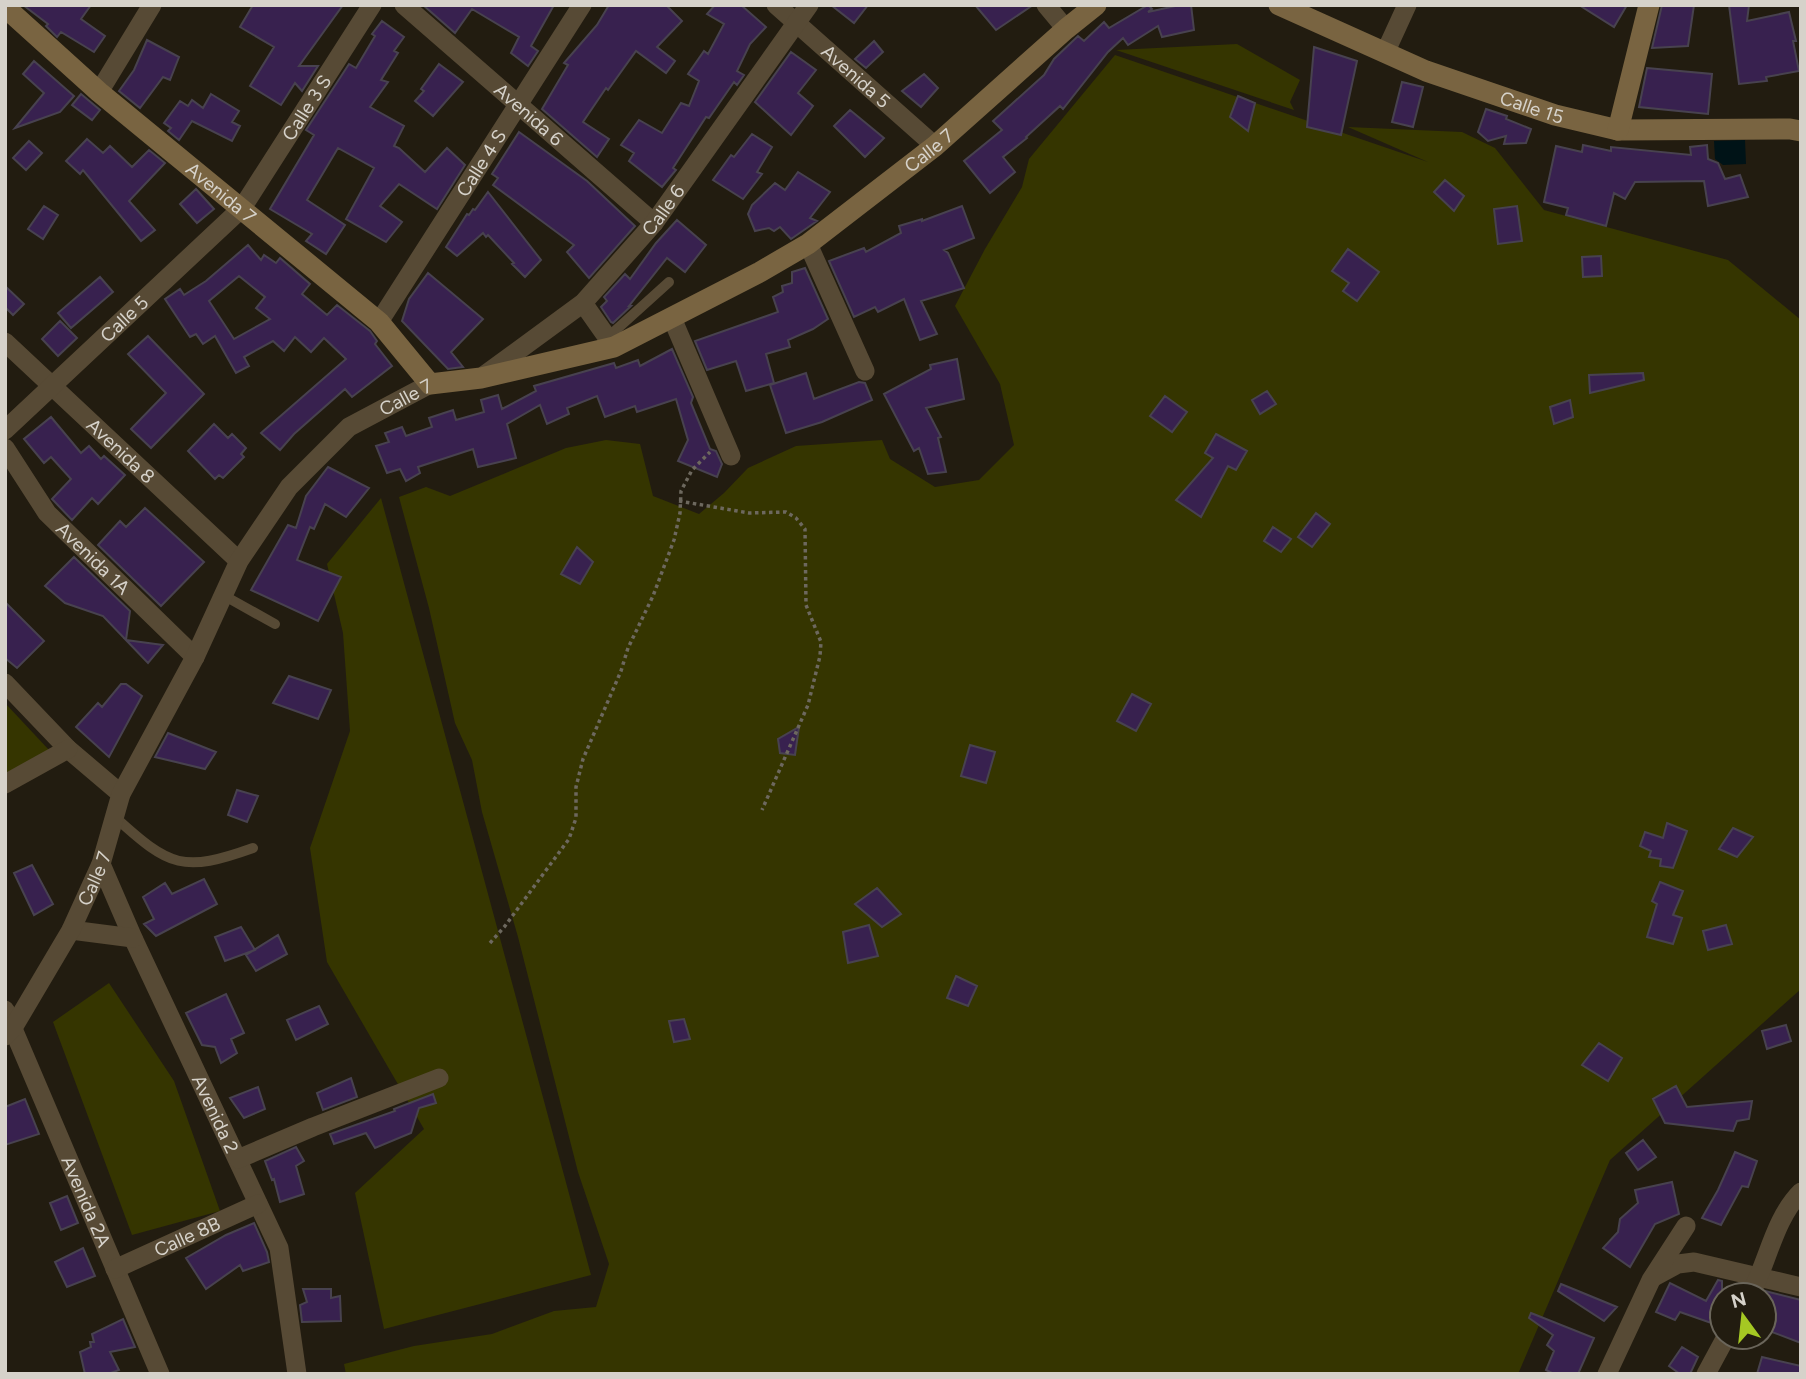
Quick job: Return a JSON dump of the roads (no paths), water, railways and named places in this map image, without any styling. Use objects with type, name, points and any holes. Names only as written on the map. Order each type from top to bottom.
[{"type":"main road","points":[[1066,29],[1096,5]]},
{"type":"main road","name":"Calle 15","points":[[1279,5],[1426,71],[1555,115],[1618,130],[1801,131]]},
{"type":"main road","points":[[1618,130],[1649,5]]},
{"type":"main road","name":"Avenida 7","points":[[5,6],[100,92],[379,321],[430,384]]},
{"type":"main road","name":"Calle 7","points":[[430,384],[481,378],[585,356],[610,342],[672,318],[760,272],[808,244],[935,146],[1066,29]]},
{"type":"street","points":[[100,92],[152,5]]},
{"type":"street","name":"Calle 3 S","points":[[242,208],[372,5]]},
{"type":"street","name":"Avenida 6","points":[[404,5],[654,223]]},
{"type":"street","name":"Calle 4 S","points":[[379,321],[582,5]]},
{"type":"street","name":"Avenida 5","points":[[776,5],[935,146]]},
{"type":"street","name":"Calle 6","points":[[481,378],[583,303],[654,223],[809,5]]},
{"type":"street","points":[[1046,5],[1066,29]]},
{"type":"street","points":[[1385,53],[1407,5]]},
{"type":"street","name":"Calle 5","points":[[5,430],[242,208]]},
{"type":"street","points":[[808,244],[865,371]]},
{"type":"street","points":[[583,303],[610,342]]},
{"type":"street","points":[[672,318],[727,447]]},
{"type":"street","name":"Avenida 8","points":[[5,342],[239,561]]},
{"type":"street","name":"Calle 7","points":[[8,1025],[71,930],[101,864],[121,794],[195,657],[239,561],[289,487],[349,427],[430,384]]},
{"type":"street","name":"Avenida 1A","points":[[5,448],[47,513],[195,657]]},
{"type":"street","points":[[5,684],[68,749],[121,794]]},
{"type":"street","points":[[5,784],[68,749]]},
{"type":"street","name":"Avenida 2","points":[[101,864],[279,1248],[297,1374]]},
{"type":"street","points":[[71,930],[133,938]]},
{"type":"street","name":"Avenida 2A","points":[[8,1025],[160,1374]]},
{"type":"street","points":[[238,1160],[313,1127],[439,1078]]},
{"type":"street","points":[[1756,1281],[1787,1206],[1801,1192]]},
{"type":"street","name":"Calle 8B","points":[[116,1269],[258,1204]]},
{"type":"street","points":[[1607,1374],[1651,1280],[1686,1226]]},
{"type":"street","points":[[1651,1280],[1665,1269],[1694,1262],[1740,1281]]},
{"type":"street","points":[[1778,1287],[1801,1287]]},
{"type":"street","points":[[1706,1374],[1718,1351]]},
{"type":"lane","points":[[610,342],[669,282]]},
{"type":"lane","points":[[223,594],[275,624]]},
{"type":"lane","points":[[116,818],[149,846],[184,863],[215,862],[253,848]]}]
